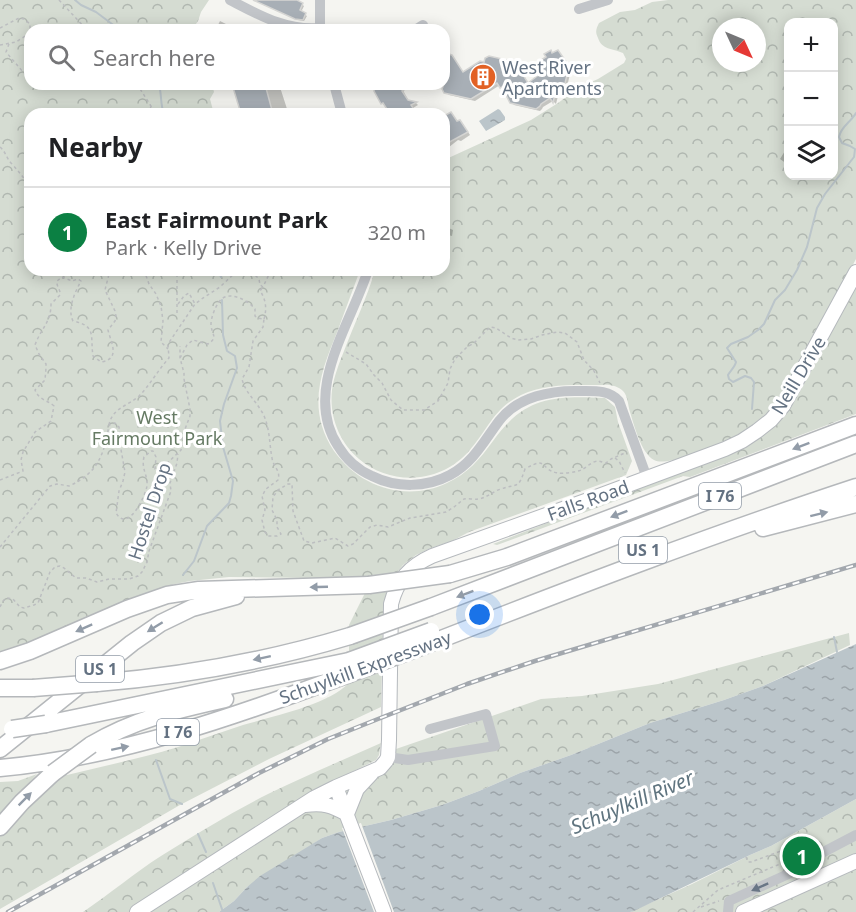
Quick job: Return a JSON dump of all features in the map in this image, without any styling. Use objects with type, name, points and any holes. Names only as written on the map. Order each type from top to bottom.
[{"type":"highway","name":"US 1","points":[[0,749],[132,643],[161,623],[192,608],[269,588],[369,585],[450,574],[507,557],[856,425]]},
{"type":"highway","name":"Schuylkill Expressway","points":[[0,688],[33,688],[140,680],[290,652],[350,636],[856,444]]},
{"type":"highway","name":"US 1","points":[[0,828],[22,802],[53,772],[91,745],[122,729],[157,715],[349,668],[720,522],[856,475]]},
{"type":"highway","name":"Schuylkill Expressway","points":[[431,637],[778,512],[856,487]]},
{"type":"highway","points":[[660,555],[856,504]]},
{"type":"highway","points":[[450,574],[538,566]]},
{"type":"highway","points":[[0,661],[167,595],[199,590],[269,588]]},
{"type":"highway","points":[[6,729],[46,724],[349,668]]},
{"type":"highway","name":"Schuylkill Expressway","points":[[0,768],[53,761],[132,745],[230,716],[349,668]]},
{"type":"main road","name":"Neill Drive","points":[[647,478],[734,445],[771,420],[789,397],[856,272]]},
{"type":"main road","name":"Falls Road","points":[[388,757],[390,611],[393,594],[403,576],[417,563],[432,556],[647,478]]},
{"type":"main road","points":[[137,912],[303,806],[336,787],[374,771],[383,765],[388,757]]},
{"type":"main road","points":[[348,817],[353,796],[374,771]]},
{"type":"main road","points":[[336,787],[384,912]]},
{"type":"main road","points":[[303,806],[325,804],[334,807],[348,817]]},
{"type":"main road","points":[[743,912],[856,861]]},
{"type":"street","points":[[230,0],[280,24]]},
{"type":"street","points":[[320,0],[320,24]]},
{"type":"street","points":[[579,9],[608,0]]},
{"type":"street","points":[[336,90],[340,108]]},
{"type":"street","points":[[366,276],[328,375],[325,410],[331,434],[340,449],[358,468],[372,477],[398,484],[424,484],[441,479],[459,470],[504,415],[526,400],[562,391],[602,392]]},
{"type":"street","name":"Falls Road","points":[[602,392],[612,395],[619,401],[647,478]]},
{"type":"street","points":[[388,757],[408,760],[495,746],[486,714],[430,729]]},
{"type":"street","points":[[729,906],[801,868],[813,857],[856,836]]},
{"type":"street","points":[[801,868],[812,882]]},
{"type":"path","points":[[59,0],[81,24]]},
{"type":"path","points":[[0,28],[19,18],[30,24]]},
{"type":"path","points":[[0,45],[9,44],[24,36]]},
{"type":"path","points":[[9,44],[6,52],[24,72]]},
{"type":"path","points":[[141,90],[151,106]]},
{"type":"path","points":[[0,147],[5,151],[11,164],[24,177]]},
{"type":"path","points":[[0,480],[23,471],[21,459],[23,452],[35,432],[49,423],[52,418],[54,406],[43,400],[35,390],[45,380],[46,364],[35,345],[50,317],[51,304],[60,295],[57,281],[62,277],[69,281],[78,279],[81,281],[75,294],[71,318],[89,328],[93,356],[104,362],[110,359],[114,352],[108,330],[115,321],[115,311],[105,290],[108,276]]},
{"type":"path","points":[[146,276],[161,306],[163,321],[161,342],[169,349]]},
{"type":"path","points":[[177,276],[177,313]]},
{"type":"path","points":[[0,547],[50,486],[57,484],[69,486],[94,469],[104,452],[113,413],[140,395],[157,370],[169,358],[168,345],[195,304],[232,276]]},
{"type":"path","points":[[256,276],[263,287]]},
{"type":"path","points":[[264,319],[265,302],[260,291],[269,276]]},
{"type":"path","points":[[176,306],[189,293],[195,304]]},
{"type":"path","points":[[338,347],[366,363],[382,383],[391,400],[403,411],[424,410],[438,401],[448,383],[454,358],[493,327],[518,340],[557,332],[565,333],[577,342],[584,360],[600,381],[602,392]]},
{"type":"path","points":[[109,425],[115,423],[119,427],[125,472],[116,510],[117,516],[124,519],[130,517],[136,509],[146,489],[147,476],[143,466],[144,457],[153,451],[156,457],[155,469],[159,471],[178,454],[182,445],[190,410],[180,358],[180,346]]},
{"type":"path","name":"Hostel Drop","points":[[0,607],[3,601],[10,598],[20,607],[34,606],[38,603],[50,572],[55,567],[64,568],[76,578],[86,578],[97,582],[138,576],[147,562],[171,491],[170,483],[178,454]]},
{"type":"path","points":[[614,458],[621,465],[628,485]]},
{"type":"path","points":[[746,857],[748,862],[751,862],[789,848],[794,851],[796,857]]},
{"type":"path","points":[[693,912],[718,890],[805,854]]},
{"type":"path","points":[[783,858],[784,862]]},
{"type":"path","points":[[699,907],[722,900],[729,906]]},
{"type":"green space","name":"West Fairmount Park","points":[[0,0],[209,0],[196,24],[24,24],[24,90],[214,90],[214,92],[210,99],[212,108],[24,108],[24,276],[358,276],[326,360],[318,405],[325,435],[334,451],[349,468],[377,485],[397,491],[417,491],[437,487],[454,479],[473,465],[517,415],[529,407],[556,399],[605,398],[615,407],[632,461],[626,475],[469,532],[416,555],[403,565],[387,590],[383,613],[381,707],[269,759],[180,805],[0,909],[0,833],[64,771],[67,775],[178,747],[314,704],[328,698],[349,683],[349,625],[373,577],[229,577],[170,585],[134,597],[50,635],[0,653]]},
{"type":"green space","points":[[668,0],[856,0],[856,259],[781,399],[759,423],[739,435],[691,455],[663,461],[654,460],[645,451],[636,431],[626,396],[621,389],[608,385],[540,388],[521,395],[497,413],[469,451],[445,470],[416,478],[386,474],[372,468],[352,452],[341,437],[334,419],[331,400],[337,370],[373,276],[450,276],[450,157],[531,120],[580,87],[624,63],[626,59],[623,53],[605,47],[596,32],[599,23],[620,12],[635,10],[652,2]]},
{"type":"green space","points":[[856,285],[856,414],[690,477],[683,476],[497,545],[493,544],[738,449],[761,434],[781,418],[793,403]]},
{"type":"green space","points":[[849,633],[850,645],[763,686],[650,723],[442,805],[322,838],[247,887],[219,912],[83,912],[151,863],[228,816],[282,787],[381,743],[376,760],[338,779],[356,785],[376,779],[390,768],[396,749],[541,699],[582,696],[658,684]]},
{"type":"green space","points":[[37,774],[0,816],[0,782],[18,781]]},
{"type":"green space","points":[[856,799],[856,912],[630,912],[771,846]]},
{"type":"water","points":[[498,109],[505,120],[486,131],[479,121]]},
{"type":"water","name":"Schuylkill River","points":[[856,644],[856,799],[771,846],[634,911],[219,912],[260,876],[322,838],[442,805],[650,723],[763,686]]},
{"type":"pier","points":[[361,823],[394,912],[374,912],[342,828]]},
{"type":"building","points":[[253,0],[297,0],[303,3],[300,10],[306,13],[303,20],[295,19]]},
{"type":"building","name":"West River Apartments","points":[[551,50],[552,53],[558,50],[569,66],[563,92],[559,95],[555,94],[553,103],[550,98],[536,109],[510,103],[502,87],[500,88],[497,83],[471,99],[444,93],[442,90],[450,90],[450,54],[463,72],[480,61],[484,62],[489,56],[515,62],[528,83],[541,73],[536,63],[546,57],[544,54]]},
{"type":"building","points":[[234,90],[267,90],[271,108],[239,108]]},
{"type":"building","points":[[404,90],[402,91],[408,100],[417,102],[411,105],[413,108],[386,108],[383,103],[381,104],[374,91]]},
{"type":"building","points":[[450,113],[457,121],[460,120],[468,132],[450,142]]},
{"type":"waterway","points":[[75,0],[112,24]]},
{"type":"waterway","points":[[160,90],[162,108]]},
{"type":"waterway","points":[[752,409],[754,382],[745,376],[733,382],[729,379],[728,375],[736,362],[727,348],[748,337],[764,324],[775,300],[785,290],[797,270],[807,247],[817,208],[854,157],[855,149],[842,143],[839,137],[856,113]]},
{"type":"waterway","points":[[183,575],[194,561],[207,526],[229,503],[231,496],[233,481],[223,447],[220,421],[237,368],[235,356],[227,351],[223,335],[222,300]]},
{"type":"waterway","points":[[834,637],[837,652]]},
{"type":"waterway","points":[[156,760],[170,799],[182,804]]},
{"type":"waterway","points":[[198,834],[206,852]]},
{"type":"waterway","points":[[213,883],[223,912]]},
{"type":"railway","points":[[8,912],[259,773],[328,739],[467,684],[535,661],[856,565]]},
{"type":"place","name":"West River Apartments","points":[[483,77]]},
{"type":"place","name":"East Fairmount Park","points":[[802,856]]}]
